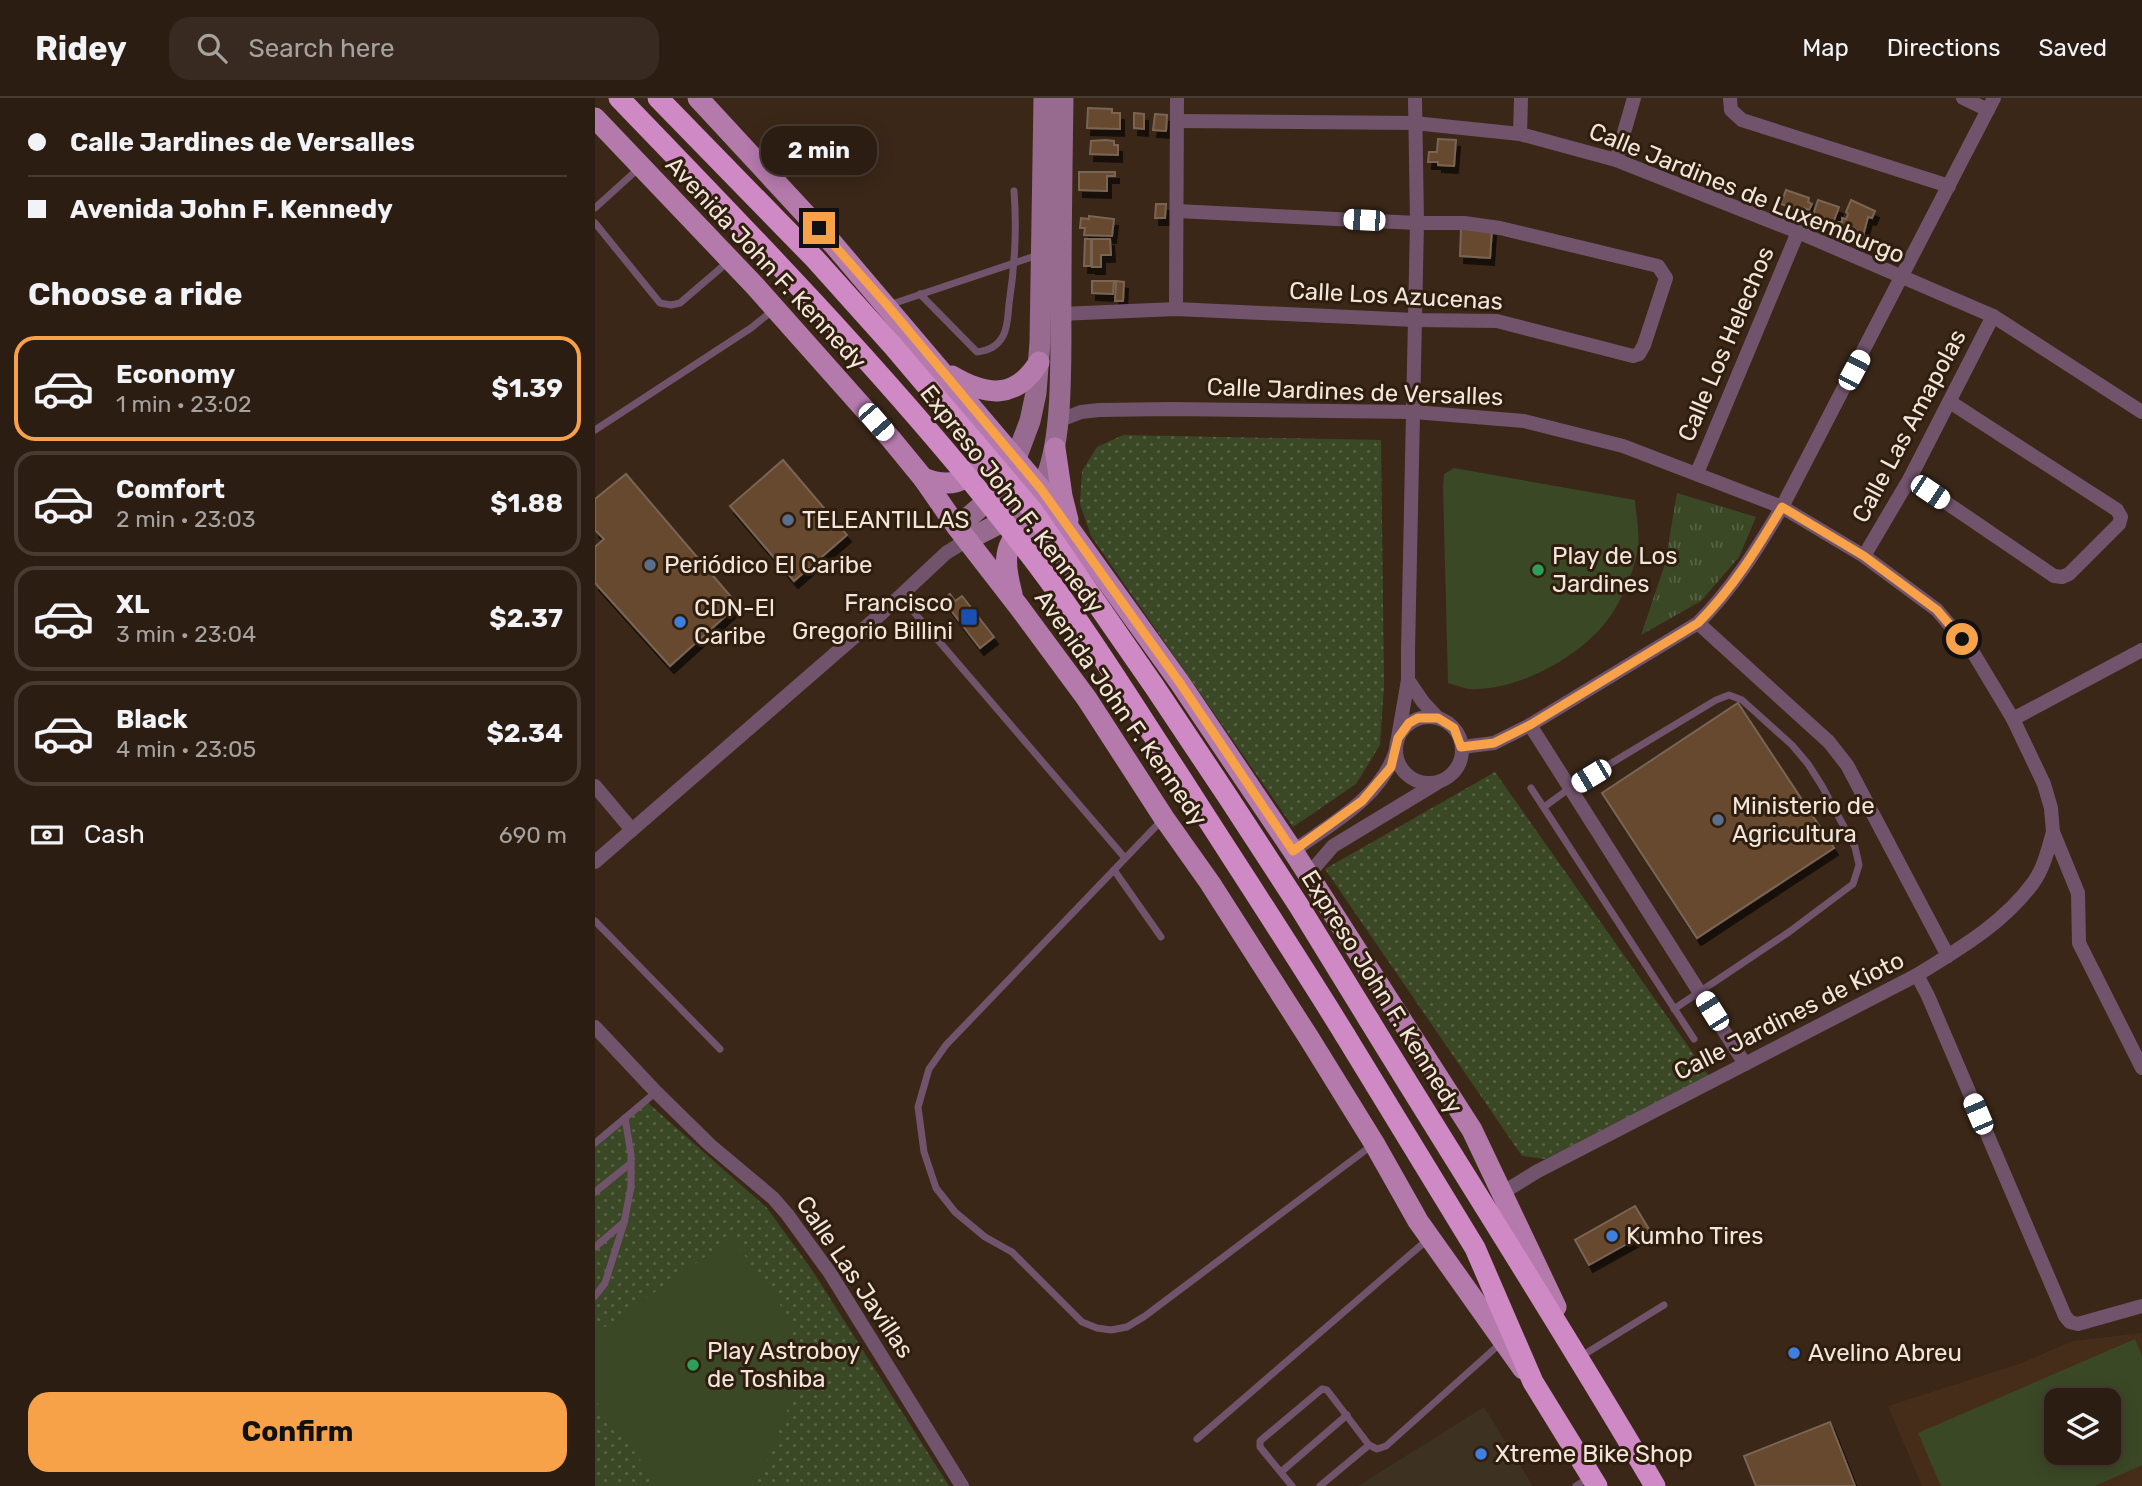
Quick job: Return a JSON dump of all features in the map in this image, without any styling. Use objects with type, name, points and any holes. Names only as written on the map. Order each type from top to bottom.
[{"type":"highway","name":"Expreso John F. Kennedy","points":[[619,98],[875,371],[956,462],[1036,563],[1109,667],[1296,955],[1475,1248],[1532,1381],[1588,1483]]},
{"type":"highway","name":"Expreso John F. Kennedy","points":[[658,98],[814,259],[893,346],[1032,510],[1147,675],[1299,906],[1528,1279],[1580,1357],[1655,1486]]},
{"type":"main road","points":[[698,98],[887,305],[1041,489],[1180,683],[1293,851],[1472,1130],[1580,1357]]},
{"type":"main road","points":[[962,534],[1006,485],[1030,421],[1039,362],[1044,98]]},
{"type":"main road","points":[[962,534],[1022,511],[1041,489],[1050,470],[1058,421],[1063,98]]},
{"type":"main road","name":"Avenida John F. Kennedy","points":[[596,121],[775,309],[923,478],[962,534],[1012,597],[1087,699],[1164,818],[1210,883],[1263,964],[1430,1237],[1532,1381]]},
{"type":"main road","points":[[941,370],[968,385],[993,392],[1019,385],[1030,377],[1039,362]]},
{"type":"main road","points":[[923,478],[947,485],[957,483],[974,471],[985,448],[986,423]]},
{"type":"main road","points":[[1055,447],[1062,496],[1073,533]]},
{"type":"main road","points":[[1012,597],[1007,555],[1018,534],[1027,527],[1047,524],[1073,533]]},
{"type":"street","points":[[1176,309],[1177,98]]},
{"type":"street","points":[[1293,851],[1362,801],[1391,767],[1408,680],[1417,223],[1415,98]]},
{"type":"street","points":[[1520,134],[1521,98]]},
{"type":"street","points":[[1616,160],[1634,98]]},
{"type":"street","points":[[1730,98],[1731,110],[1742,120],[1949,186]]},
{"type":"street","points":[[1461,747],[1494,743],[1530,725],[1698,623],[1721,600],[1751,560],[1782,507],[1991,104],[1963,98]]},
{"type":"street","name":"Calle Jardines de Luxemburgo","points":[[1177,121],[1414,123],[1520,134],[1616,160],[1798,232],[1993,316],[2142,412]]},
{"type":"street","points":[[1177,211],[1417,223]]},
{"type":"street","name":"Calle Los Azucenas","points":[[1060,314],[1176,309],[1497,321],[1633,356],[1639,354],[1665,278],[1658,266],[1500,228],[1464,223],[1417,223]]},
{"type":"street","name":"Calle Los Helechos","points":[[1697,473],[1798,232]]},
{"type":"street","name":"Calle Las Amapolas","points":[[1864,556],[1910,478],[1993,316]]},
{"type":"street","points":[[1910,478],[2054,576],[2062,578],[2119,524],[2121,517],[2117,510],[1950,402]]},
{"type":"street","name":"Calle Jardines de Versalles","points":[[1058,421],[1081,412],[1099,410],[1414,412],[1524,421],[1623,446],[1782,507],[1864,556],[1937,610],[1974,654],[2014,719],[2045,784],[2053,832],[2078,892],[2080,943],[2142,1068]]},
{"type":"street","points":[[595,862],[900,596],[946,553],[962,534]]},
{"type":"street","points":[[1698,623],[1829,742],[1847,765],[1948,956]]},
{"type":"street","points":[[2014,719],[2142,650]]},
{"type":"street","points":[[1308,875],[1333,846],[1444,779],[1458,765],[1461,747],[1454,728],[1438,718],[1408,680]]},
{"type":"street","points":[[1438,718],[1418,718],[1402,729],[1397,743],[1397,760],[1403,770],[1422,782],[1444,779]]},
{"type":"street","points":[[1530,725],[1745,1064]]},
{"type":"street","points":[[595,786],[632,830]]},
{"type":"street","name":"Calle Jardines de Kioto","points":[[1502,1193],[1536,1172],[1917,975],[1948,956],[1994,925],[2034,882],[2045,860],[2053,832]]},
{"type":"street","points":[[1917,975],[1929,996],[2065,1316],[2070,1322],[2078,1324],[2142,1306]]},
{"type":"street","name":"Calle Las Javillas","points":[[595,1027],[656,1092],[710,1144],[773,1198],[787,1214],[830,1273],[962,1486]]},
{"type":"lane","points":[[595,208],[641,167]]},
{"type":"lane","points":[[920,294],[977,352],[989,350],[998,343],[1005,333],[1016,263],[1014,191]]},
{"type":"lane","points":[[595,223],[660,303],[680,303],[730,260]]},
{"type":"lane","points":[[887,305],[1042,254]]},
{"type":"lane","points":[[595,430],[751,328],[775,309]]},
{"type":"lane","points":[[900,596],[1125,858]]},
{"type":"lane","points":[[1544,807],[1570,788],[1716,700],[1729,695],[1742,700],[1792,745],[1822,786],[1855,847],[1859,864],[1853,884],[1789,932],[1674,1009]]},
{"type":"lane","points":[[1531,788],[1693,1039]]},
{"type":"lane","points":[[1164,818],[946,1045],[929,1069],[918,1107],[924,1152],[936,1188],[955,1212],[985,1237],[1012,1252],[1082,1322],[1111,1330],[1127,1327],[1145,1316],[1374,1143]]},
{"type":"lane","points":[[1114,870],[1161,937]]},
{"type":"lane","points":[[595,920],[720,1049]]},
{"type":"lane","points":[[595,1143],[656,1092]]},
{"type":"lane","points":[[595,1296],[605,1283],[624,1223],[631,1187],[625,1118]]},
{"type":"lane","points":[[595,1192],[631,1163]]},
{"type":"lane","points":[[595,1247],[624,1223]]},
{"type":"lane","points":[[1197,1439],[1430,1237]]},
{"type":"lane","points":[[1580,1357],[1664,1305]]},
{"type":"lane","points":[[1292,1486],[1260,1447],[1259,1441],[1322,1389],[1327,1390],[1369,1445],[1377,1448],[1386,1446],[1502,1341]]},
{"type":"lane","points":[[1281,1472],[1347,1415]]},
{"type":"lane","points":[[1320,1486],[1369,1445]]},
{"type":"shaded area","points":[[2142,1333],[2142,1486],[1922,1486],[1888,1406],[2019,1364],[2073,1341]]},
{"type":"shaded area","points":[[1484,1407],[1533,1486],[1358,1486]]},
{"type":"green space","points":[[1123,435],[1381,440],[1384,685],[1380,745],[1356,784],[1293,827],[1091,536],[1080,504],[1082,471],[1097,447]]},
{"type":"green space","name":"Play de Los Jardines","points":[[1454,468],[1635,500],[1637,554],[1626,587],[1609,618],[1582,646],[1565,658],[1547,669],[1507,685],[1469,689],[1448,683],[1443,487],[1444,474]]},
{"type":"green space","points":[[1677,493],[1756,517],[1739,557],[1701,601],[1641,635],[1665,564]]},
{"type":"green space","points":[[1495,772],[1709,1076],[1545,1159],[1522,1156],[1325,869]]},
{"type":"green space","points":[[647,1102],[767,1208],[812,1270],[949,1486],[595,1486],[595,1143]]},
{"type":"green space","name":"Play Astroboy de Toshiba","points":[[732,1238],[790,1319],[793,1395],[765,1467],[745,1486],[660,1486],[595,1400],[595,1334]]},
{"type":"green space","points":[[2135,1339],[2142,1356],[2142,1465],[2095,1486],[1941,1486],[1918,1433]]},
{"type":"building","points":[[1088,108],[1112,109],[1112,113],[1120,113],[1120,129],[1087,128]]},
{"type":"building","points":[[1134,113],[1144,114],[1144,129],[1134,128]]},
{"type":"building","points":[[1155,114],[1167,115],[1166,131],[1153,130]]},
{"type":"building","points":[[1438,139],[1456,140],[1454,166],[1428,162],[1429,152],[1437,152]]},
{"type":"building","points":[[1091,141],[1114,141],[1114,145],[1118,145],[1118,155],[1090,154]]},
{"type":"building","points":[[1079,172],[1115,172],[1115,176],[1107,176],[1107,191],[1079,190]]},
{"type":"building","points":[[1786,190],[1809,198],[1808,202],[1812,204],[1809,210],[1804,208],[1802,212],[1781,204]]},
{"type":"building","points":[[1818,200],[1839,207],[1833,223],[1813,215]]},
{"type":"building","points":[[1851,200],[1875,211],[1872,218],[1868,217],[1862,240],[1838,233],[1838,222],[1842,222],[1842,218],[1846,219]]},
{"type":"building","points":[[1156,204],[1166,204],[1165,218],[1155,218]]},
{"type":"building","points":[[1089,216],[1114,219],[1112,236],[1084,235],[1085,228],[1080,228],[1081,218],[1089,219]]},
{"type":"building","points":[[1461,228],[1492,229],[1490,258],[1460,256]]},
{"type":"building","points":[[1085,239],[1091,239],[1091,266],[1084,266]]},
{"type":"building","points":[[1092,239],[1110,239],[1111,255],[1101,255],[1101,267],[1092,267]]},
{"type":"building","points":[[1092,281],[1114,281],[1113,294],[1092,293]]},
{"type":"building","points":[[1116,281],[1124,282],[1123,301],[1115,301]]},
{"type":"building","name":"TELEANTILLAS","points":[[783,460],[847,535],[794,581],[730,506]]},
{"type":"building","name":"Periódico El Caribe","points":[[626,474],[738,605],[670,666],[595,583],[595,547],[604,539],[595,530],[595,499]]},
{"type":"building","name":"Francisco Gregorio Billini","points":[[950,594],[955,601],[962,596],[994,637],[980,648],[943,600]]},
{"type":"building","name":"Ministerio de Agricultura","points":[[1738,703],[1834,848],[1697,938],[1602,793]]},
{"type":"building","name":"Kumho Tires","points":[[1635,1206],[1650,1231],[1589,1265],[1575,1240]]},
{"type":"building","points":[[1830,1422],[1855,1486],[1756,1486],[1744,1456]]},
{"type":"place","name":"TELEANTILLAS","points":[[788,520]]},
{"type":"place","name":"Periódico El Caribe","points":[[650,565]]},
{"type":"place","name":"Play de Los Jardines","points":[[1538,570]]},
{"type":"place","name":"Francisco Gregorio Billini","points":[[969,617]]},
{"type":"place","name":"CDN-El Caribe","points":[[680,622]]},
{"type":"place","name":"Ministerio de Agricultura","points":[[1718,820]]},
{"type":"place","name":"Kumho Tires","points":[[1612,1236]]},
{"type":"place","name":"Avelino Abreu","points":[[1794,1353]]},
{"type":"place","name":"Play Astroboy de Toshiba","points":[[693,1365]]},
{"type":"place","name":"Xtreme Bike Shop","points":[[1481,1454]]},
{"type":"route","points":[[819,228],[1041,489],[1180,683],[1293,851],[1362,801],[1391,767],[1398,738],[1409,723],[1418,718],[1438,718],[1454,728],[1461,747],[1494,743],[1530,725],[1698,623],[1721,600],[1751,560],[1782,507],[1864,556],[1937,610],[1962,639]]}]
